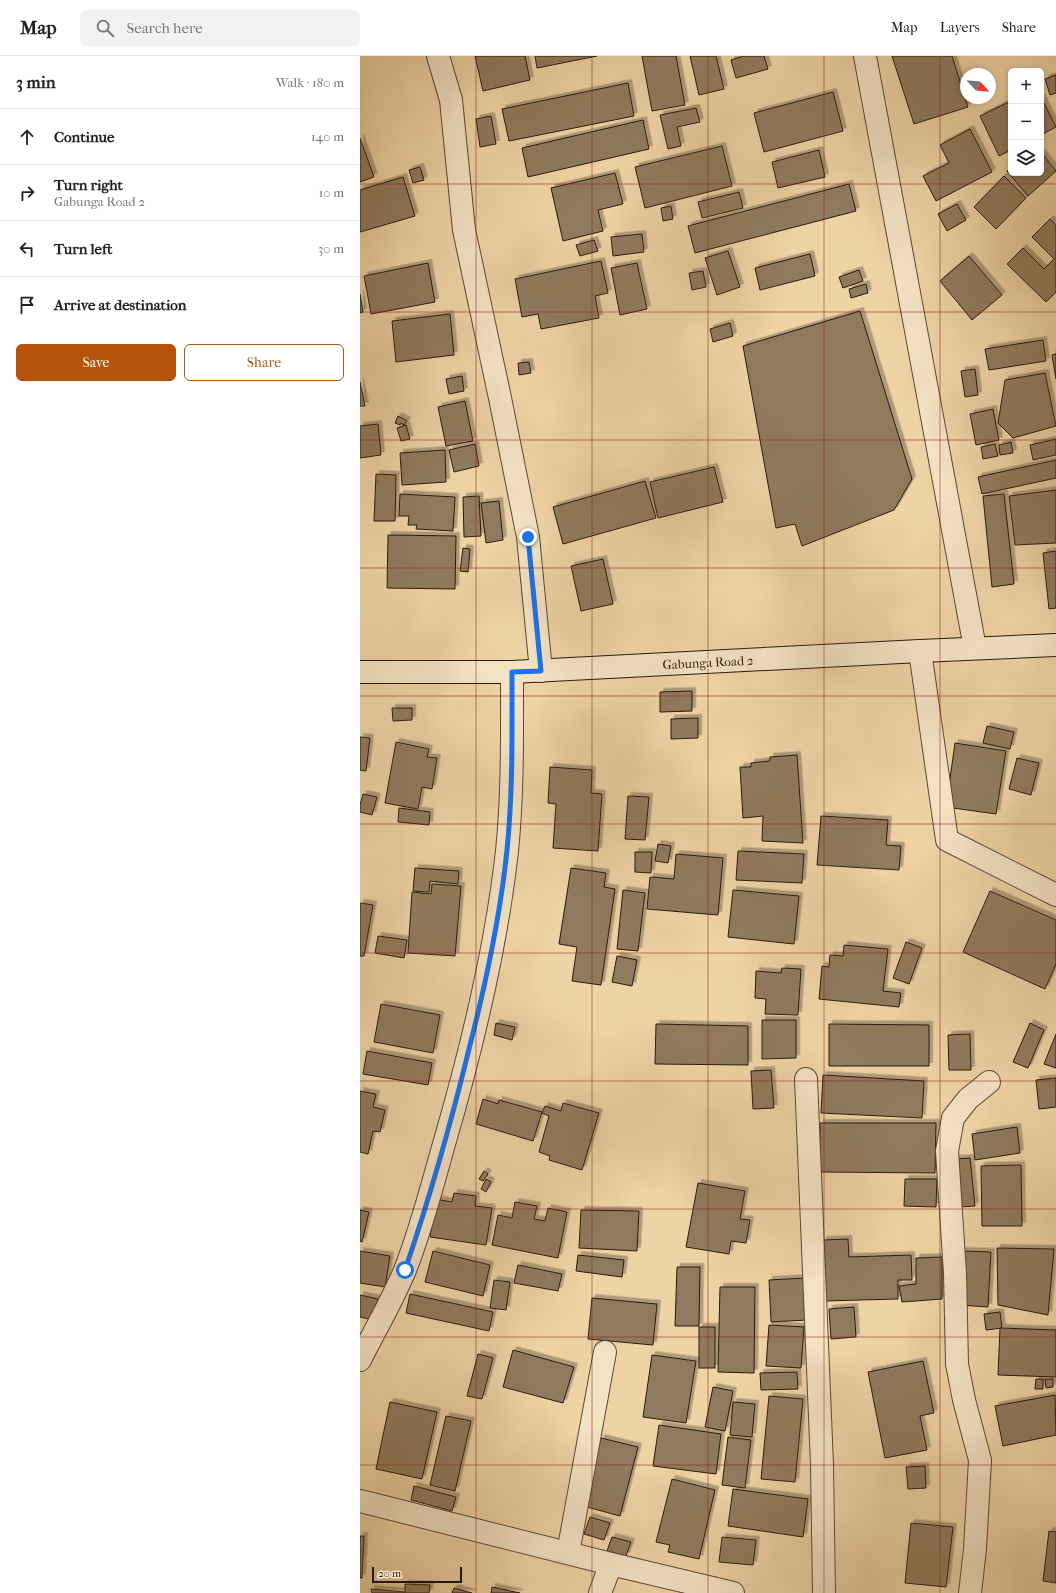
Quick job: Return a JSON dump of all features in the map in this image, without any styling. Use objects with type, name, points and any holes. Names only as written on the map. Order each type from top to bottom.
[{"type":"street","points":[[438,56],[451,100],[464,230],[502,406],[528,537],[541,671]]},
{"type":"street","points":[[865,56],[975,648]]},
{"type":"street","name":"Gabunga Road 2","points":[[360,672],[541,671],[1056,645]]},
{"type":"street","points":[[920,651],[947,840],[1056,895]]},
{"type":"street","points":[[360,1360],[390,1303],[405,1270],[425,1210],[454,1110],[488,976],[499,912],[507,850],[511,792],[512,672]]},
{"type":"street","points":[[806,1079],[822,1465],[824,1593]]},
{"type":"street","points":[[970,1593],[975,1548],[980,1460],[964,1400],[957,1364],[955,1273],[947,1151],[953,1118],[968,1098],[989,1082]]},
{"type":"street","points":[[568,1553],[605,1352]]},
{"type":"street","points":[[360,1500],[611,1564],[733,1593]]},
{"type":"street","points":[[600,1593],[611,1564]]},
{"type":"building","points":[[475,56],[525,56],[530,80],[483,91]]},
{"type":"building","points":[[535,56],[597,56],[537,68]]},
{"type":"building","points":[[642,56],[676,56],[685,105],[652,111]]},
{"type":"building","points":[[690,56],[716,56],[724,89],[699,95]]},
{"type":"building","points":[[744,56],[764,56],[768,69],[736,78],[731,60]]},
{"type":"building","points":[[892,56],[952,56],[960,82],[960,104],[967,104],[968,107],[914,124]]},
{"type":"building","points":[[1056,75],[1056,93],[1050,95],[1045,79]]},
{"type":"building","points":[[628,83],[634,116],[509,141],[502,109]]},
{"type":"building","points":[[833,92],[843,131],[764,152],[754,113]]},
{"type":"building","points":[[1008,102],[1008,152],[999,156],[980,116]]},
{"type":"building","points":[[1044,103],[1056,127],[1044,133]]},
{"type":"building","points":[[696,108],[700,122],[677,127],[681,146],[668,149],[660,115]]},
{"type":"building","points":[[491,116],[496,144],[480,147],[476,119]]},
{"type":"building","points":[[643,120],[649,149],[528,177],[522,148]]},
{"type":"building","points":[[970,129],[992,172],[936,201],[923,176],[949,163],[940,145]]},
{"type":"building","points":[[360,138],[374,177],[360,182]]},
{"type":"building","points":[[722,146],[732,186],[645,208],[635,167]]},
{"type":"building","points":[[819,150],[825,177],[778,188],[772,162]]},
{"type":"building","points":[[1044,156],[1056,171],[1028,196],[1011,176],[1044,176]]},
{"type":"building","points":[[420,167],[424,180],[413,183],[409,170]]},
{"type":"building","points":[[615,173],[623,204],[598,210],[603,231],[563,241],[551,188]]},
{"type":"building","points":[[1004,176],[1026,198],[996,229],[974,207]]},
{"type":"building","points":[[403,177],[415,216],[360,232],[360,190]]},
{"type":"building","points":[[849,184],[856,211],[695,253],[688,226]]},
{"type":"building","points":[[739,192],[743,208],[702,218],[698,202]]},
{"type":"building","points":[[957,204],[966,220],[947,231],[938,214]]},
{"type":"building","points":[[671,206],[673,219],[663,221],[661,208]]},
{"type":"building","points":[[1050,219],[1056,225],[1056,292],[1046,302],[1007,264],[1023,248],[1044,269],[1054,259],[1032,237]]},
{"type":"building","points":[[642,234],[644,252],[613,256],[611,237]]},
{"type":"building","points":[[594,240],[598,251],[580,256],[576,245]]},
{"type":"building","points":[[728,251],[740,287],[717,295],[705,258]]},
{"type":"building","points":[[810,254],[815,276],[760,290],[755,268]]},
{"type":"building","points":[[969,256],[1002,295],[972,320],[940,281]]},
{"type":"building","points":[[601,261],[608,293],[595,296],[599,318],[541,329],[538,314],[522,317],[515,279]]},
{"type":"building","points":[[428,263],[435,302],[371,314],[364,276]]},
{"type":"building","points":[[637,263],[647,309],[620,315],[611,268]]},
{"type":"building","points":[[859,270],[863,281],[843,288],[839,277]]},
{"type":"building","points":[[703,271],[706,287],[692,290],[689,273]]},
{"type":"building","points":[[866,284],[868,293],[851,298],[849,289]]},
{"type":"building","points":[[360,294],[363,312],[360,313]]},
{"type":"building","points":[[860,311],[912,479],[894,510],[802,546],[795,524],[776,528],[743,346]]},
{"type":"building","points":[[450,314],[454,355],[396,362],[392,321]]},
{"type":"building","points":[[730,323],[733,336],[713,342],[710,329]]},
{"type":"building","points":[[1043,340],[1046,361],[989,370],[985,349]]},
{"type":"building","points":[[1056,354],[1056,379],[1052,355]]},
{"type":"building","points":[[529,362],[531,373],[519,375],[518,363]]},
{"type":"building","points":[[975,369],[978,395],[965,397],[961,371]]},
{"type":"building","points":[[1045,373],[1056,426],[1013,438],[998,423],[1005,380]]},
{"type":"building","points":[[462,376],[464,391],[449,394],[446,379]]},
{"type":"building","points":[[360,382],[365,406],[360,406]]},
{"type":"building","points":[[465,401],[473,441],[446,446],[438,407]]},
{"type":"building","points":[[993,409],[999,440],[976,445],[970,414]]},
{"type":"building","points":[[398,416],[407,421],[404,425],[401,423],[400,425],[395,423]]},
{"type":"building","points":[[378,424],[381,455],[360,458],[360,426]]},
{"type":"building","points":[[406,425],[410,439],[401,441],[397,428]]},
{"type":"building","points":[[1056,439],[1056,455],[1033,460],[1030,445]]},
{"type":"building","points":[[1011,442],[1013,453],[1000,455],[999,445]]},
{"type":"building","points":[[475,444],[479,466],[454,472],[449,450]]},
{"type":"building","points":[[995,444],[998,456],[983,459],[981,447]]},
{"type":"building","points":[[445,450],[446,482],[402,485],[400,453]]},
{"type":"building","points":[[1056,460],[1056,478],[982,494],[978,477]]},
{"type":"building","points":[[714,467],[723,502],[658,518],[650,482]]},
{"type":"building","points":[[376,474],[396,475],[395,521],[374,521]]},
{"type":"building","points":[[645,481],[656,518],[563,544],[553,507]]},
{"type":"building","points":[[1056,490],[1056,543],[1015,545],[1009,496]]},
{"type":"building","points":[[400,494],[455,497],[453,531],[416,529],[417,525],[408,525],[409,516],[399,516]]},
{"type":"building","points":[[1004,494],[1014,584],[992,587],[983,496]]},
{"type":"building","points":[[479,496],[481,536],[464,537],[463,497]]},
{"type":"building","points":[[499,501],[503,540],[486,543],[481,503]]},
{"type":"building","points":[[388,535],[456,536],[455,589],[387,588]]},
{"type":"building","points":[[463,548],[470,549],[468,572],[460,571]]},
{"type":"building","points":[[1056,551],[1056,608],[1049,609],[1043,553]]},
{"type":"building","points":[[603,559],[613,604],[581,611],[571,566]]},
{"type":"building","points":[[692,691],[692,711],[660,712],[660,692]]},
{"type":"building","points":[[392,708],[412,708],[412,720],[393,721]]},
{"type":"building","points":[[698,718],[698,738],[671,739],[671,719]]},
{"type":"building","points":[[987,726],[1014,732],[1010,749],[983,743]]},
{"type":"building","points":[[360,737],[370,738],[366,771],[360,770]]},
{"type":"building","points":[[396,742],[429,749],[427,757],[437,758],[432,789],[422,787],[418,809],[385,803]]},
{"type":"building","points":[[955,743],[1006,751],[996,814],[946,807]]},
{"type":"building","points":[[797,755],[803,843],[762,841],[763,816],[743,818],[740,767],[751,767],[751,763],[770,761],[770,757]]},
{"type":"building","points":[[1017,758],[1039,763],[1031,795],[1009,789]]},
{"type":"building","points":[[550,767],[592,770],[591,793],[602,794],[598,851],[553,848],[556,804],[548,803]]},
{"type":"building","points":[[363,794],[377,797],[372,815],[360,812]]},
{"type":"building","points":[[628,796],[649,797],[645,840],[625,839]]},
{"type":"building","points":[[399,808],[430,812],[429,825],[398,822]]},
{"type":"building","points":[[821,816],[888,820],[886,845],[901,846],[899,870],[817,865]]},
{"type":"building","points":[[658,844],[671,846],[668,863],[655,861]]},
{"type":"building","points":[[738,851],[804,854],[802,883],[736,880]]},
{"type":"building","points":[[635,852],[652,852],[651,873],[635,872]]},
{"type":"building","points":[[676,854],[723,858],[718,915],[647,909],[650,877],[674,879]]},
{"type":"building","points":[[415,868],[459,871],[458,884],[430,881],[429,892],[413,891]]},
{"type":"building","points":[[571,868],[606,873],[604,887],[615,889],[601,985],[572,981],[577,947],[559,944]]},
{"type":"building","points":[[432,884],[461,886],[455,956],[408,953],[412,892],[431,894]]},
{"type":"building","points":[[623,890],[645,893],[638,951],[617,949]]},
{"type":"building","points":[[733,890],[799,896],[794,944],[728,937]]},
{"type":"building","points":[[990,891],[1056,920],[1056,964],[1045,989],[963,952]]},
{"type":"building","points":[[360,903],[373,905],[364,956],[360,956]]},
{"type":"building","points":[[378,936],[407,940],[404,958],[375,953]]},
{"type":"building","points":[[906,942],[922,948],[909,984],[893,978]]},
{"type":"building","points":[[844,945],[888,949],[883,991],[901,993],[899,1007],[819,999],[822,966],[829,967],[830,955],[843,956]]},
{"type":"building","points":[[617,956],[637,960],[632,986],[612,982]]},
{"type":"building","points":[[782,968],[801,969],[798,1015],[765,1014],[766,999],[755,998],[756,971],[781,973]]},
{"type":"building","points":[[381,1004],[440,1015],[433,1053],[374,1042]]},
{"type":"building","points":[[762,1020],[796,1020],[796,1058],[762,1059]]},
{"type":"building","points":[[496,1023],[515,1027],[512,1040],[494,1035]]},
{"type":"building","points":[[1030,1023],[1044,1030],[1028,1068],[1013,1062]]},
{"type":"building","points":[[656,1024],[748,1026],[748,1065],[655,1064]]},
{"type":"building","points":[[829,1024],[929,1025],[929,1066],[829,1066]]},
{"type":"building","points":[[970,1034],[971,1070],[949,1070],[948,1035]]},
{"type":"building","points":[[1056,1034],[1056,1068],[1044,1064]]},
{"type":"building","points":[[367,1051],[432,1063],[428,1085],[363,1074]]},
{"type":"building","points":[[771,1070],[774,1108],[753,1109],[751,1071]]},
{"type":"building","points":[[823,1075],[924,1081],[922,1118],[821,1113]]},
{"type":"building","points":[[1056,1078],[1056,1107],[1039,1109],[1036,1080]]},
{"type":"building","points":[[360,1091],[376,1094],[373,1107],[385,1110],[380,1132],[373,1131],[368,1154],[360,1152]]},
{"type":"building","points":[[483,1099],[498,1104],[499,1100],[542,1112],[533,1141],[476,1124]]},
{"type":"building","points":[[563,1103],[599,1113],[582,1170],[549,1160],[550,1156],[539,1152],[549,1116],[542,1113],[545,1106],[561,1111]]},
{"type":"building","points":[[820,1123],[936,1123],[935,1173],[820,1172]]},
{"type":"building","points":[[1017,1127],[1020,1153],[975,1160],[972,1134]]},
{"type":"building","points":[[970,1158],[975,1206],[960,1207],[955,1159]]},
{"type":"building","points":[[1021,1165],[1022,1226],[982,1226],[981,1166]]},
{"type":"building","points":[[484,1171],[488,1174],[483,1181],[479,1179]]},
{"type":"building","points":[[486,1179],[491,1182],[486,1192],[481,1189]]},
{"type":"building","points":[[905,1179],[937,1179],[936,1207],[904,1206]]},
{"type":"building","points":[[698,1183],[745,1191],[740,1219],[750,1220],[746,1243],[731,1241],[729,1254],[686,1247]]},
{"type":"building","points":[[454,1193],[476,1196],[475,1206],[492,1208],[486,1245],[430,1237],[435,1199],[452,1202]]},
{"type":"building","points":[[515,1202],[537,1206],[534,1219],[545,1221],[548,1208],[567,1212],[558,1258],[492,1245],[498,1215],[512,1218]]},
{"type":"building","points":[[360,1210],[369,1212],[362,1242],[360,1241]]},
{"type":"building","points":[[581,1210],[639,1211],[637,1251],[579,1248]]},
{"type":"building","points":[[848,1239],[849,1257],[911,1255],[912,1280],[898,1280],[898,1299],[824,1301],[823,1240]]},
{"type":"building","points":[[997,1248],[1054,1249],[1048,1315],[998,1305]]},
{"type":"building","points":[[360,1251],[390,1256],[385,1287],[360,1283]]},
{"type":"building","points":[[433,1251],[490,1265],[483,1296],[425,1282]]},
{"type":"building","points":[[962,1251],[991,1252],[988,1307],[959,1305]]},
{"type":"building","points":[[578,1255],[624,1260],[622,1277],[576,1271]]},
{"type":"building","points":[[942,1257],[942,1299],[902,1302],[899,1286],[916,1284],[916,1258]]},
{"type":"building","points":[[518,1265],[562,1274],[558,1291],[514,1283]]},
{"type":"building","points":[[677,1267],[700,1267],[699,1326],[675,1326]]},
{"type":"building","points":[[806,1278],[807,1320],[771,1322],[769,1280]]},
{"type":"building","points":[[494,1280],[510,1282],[506,1310],[490,1308]]},
{"type":"building","points":[[720,1287],[755,1287],[754,1373],[718,1372]]},
{"type":"building","points":[[410,1294],[493,1312],[489,1331],[406,1313]]},
{"type":"building","points":[[360,1295],[378,1299],[373,1320],[360,1317]]},
{"type":"building","points":[[592,1298],[657,1304],[653,1345],[588,1339]]},
{"type":"building","points":[[854,1307],[856,1337],[831,1339],[829,1309]]},
{"type":"building","points":[[1000,1312],[1002,1328],[986,1330],[984,1314]]},
{"type":"building","points":[[769,1325],[804,1327],[801,1368],[766,1366]]},
{"type":"building","points":[[699,1327],[715,1327],[715,1368],[699,1368]]},
{"type":"building","points":[[1000,1328],[1056,1330],[1056,1377],[998,1375]]},
{"type":"building","points":[[513,1350],[574,1367],[563,1403],[503,1387]]},
{"type":"building","points":[[478,1354],[493,1358],[482,1399],[467,1396]]},
{"type":"building","points":[[652,1355],[696,1361],[686,1423],[643,1417]]},
{"type":"building","points":[[923,1361],[934,1413],[920,1416],[927,1450],[885,1458],[868,1372]]},
{"type":"building","points":[[797,1372],[798,1389],[761,1390],[760,1373]]},
{"type":"building","points":[[1036,1379],[1043,1379],[1043,1389],[1035,1389]]},
{"type":"building","points":[[1045,1379],[1053,1379],[1053,1387],[1046,1388]]},
{"type":"building","points":[[713,1387],[733,1391],[725,1431],[705,1427]]},
{"type":"building","points":[[1055,1395],[1056,1435],[1003,1446],[995,1406]]},
{"type":"building","points":[[769,1396],[803,1399],[795,1482],[761,1479]]},
{"type":"building","points":[[390,1402],[437,1412],[422,1479],[376,1469]]},
{"type":"building","points":[[733,1402],[755,1404],[752,1437],[730,1435]]},
{"type":"building","points":[[446,1416],[471,1421],[455,1491],[430,1485]]},
{"type":"building","points":[[659,1425],[721,1434],[716,1474],[653,1466]]},
{"type":"building","points":[[728,1437],[751,1440],[745,1488],[722,1485]]},
{"type":"building","points":[[601,1438],[638,1447],[620,1516],[583,1506]]},
{"type":"building","points":[[925,1466],[926,1488],[908,1489],[906,1467]]},
{"type":"building","points":[[672,1479],[715,1490],[699,1559],[668,1552],[670,1545],[656,1542]]},
{"type":"building","points":[[414,1486],[456,1497],[452,1511],[411,1500]]},
{"type":"building","points":[[733,1489],[808,1499],[803,1537],[728,1526]]},
{"type":"building","points":[[590,1517],[610,1523],[604,1540],[584,1534]]},
{"type":"building","points":[[911,1523],[953,1527],[946,1587],[905,1583]]},
{"type":"building","points":[[1049,1531],[1056,1532],[1056,1583],[1043,1581]]},
{"type":"building","points":[[360,1536],[364,1536],[362,1578],[360,1578]]},
{"type":"building","points":[[612,1537],[631,1542],[626,1556],[607,1551]]},
{"type":"building","points":[[722,1537],[756,1540],[753,1565],[719,1562]]},
{"type":"building","points":[[405,1584],[430,1585],[429,1593],[372,1593],[371,1589],[405,1592]]},
{"type":"building","points":[[492,1587],[520,1593],[491,1593]]},
{"type":"building","points":[[454,1588],[472,1593],[452,1593]]},
{"type":"route","points":[[405,1270],[425,1210],[454,1110],[488,976],[499,912],[507,850],[511,792],[512,672],[541,671],[528,537]]}]
